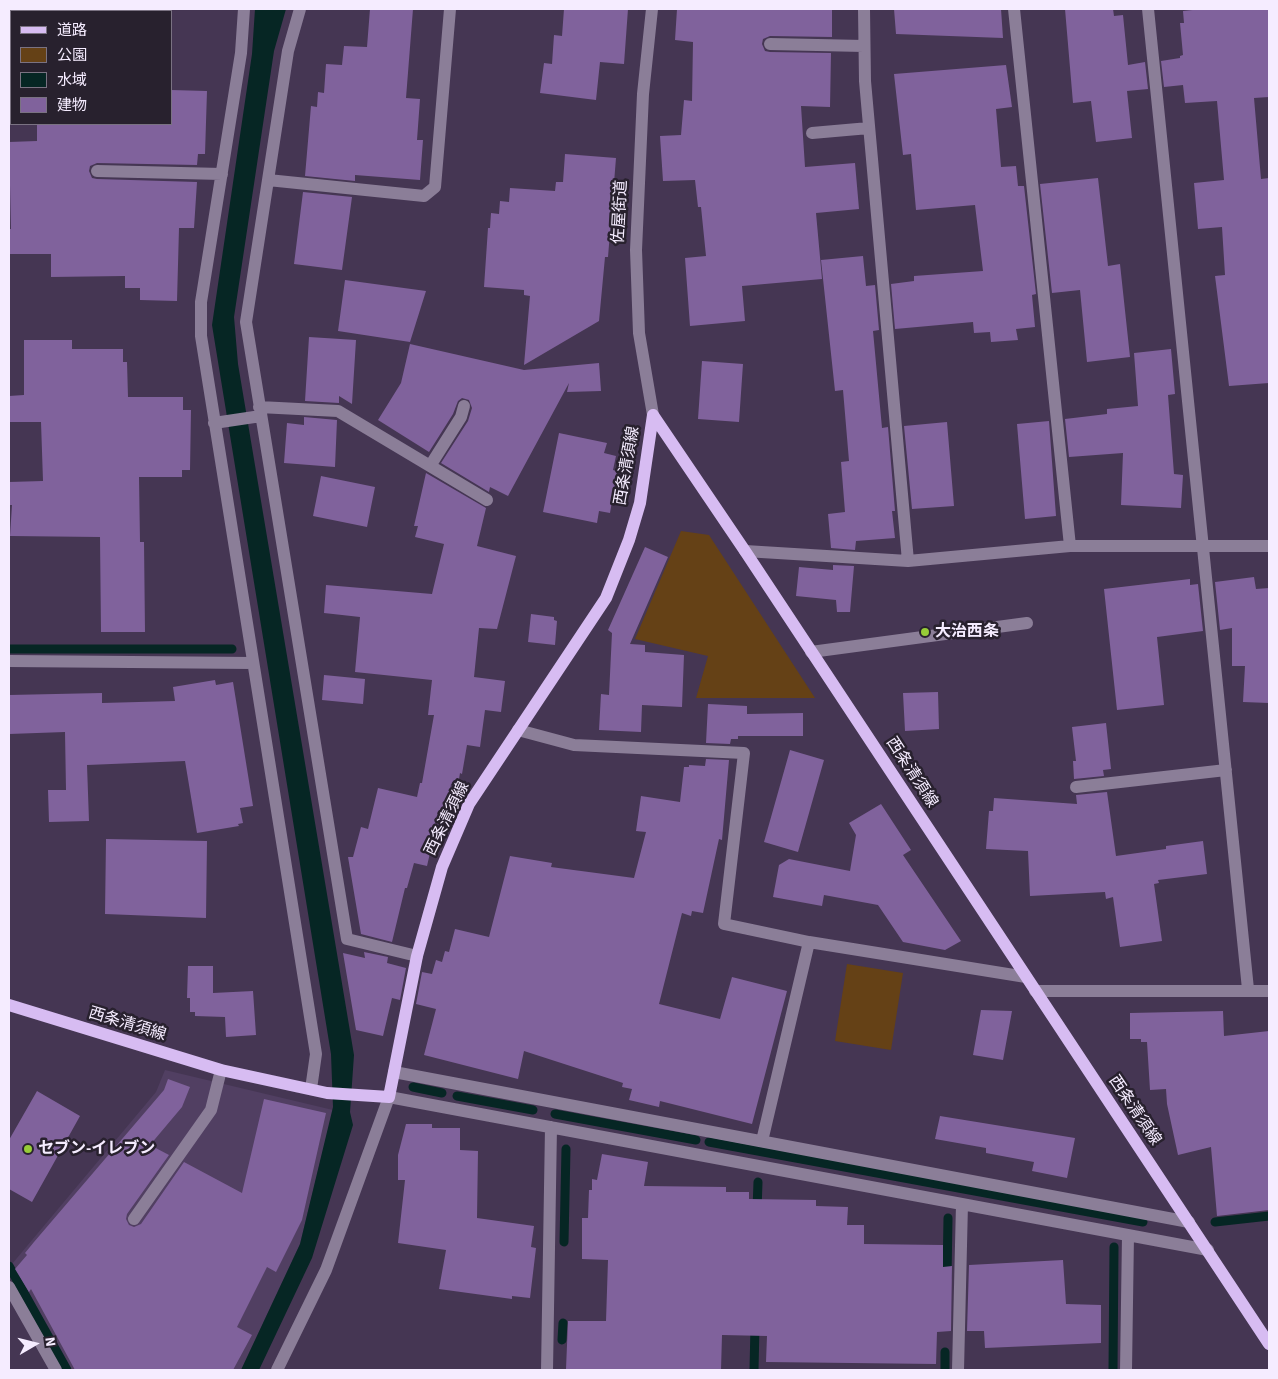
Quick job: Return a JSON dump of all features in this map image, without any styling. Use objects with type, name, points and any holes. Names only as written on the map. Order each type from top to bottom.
[{"type":"main road","name":"西条清須線","points":[[653,415],[745,551],[1269,1344]]},
{"type":"main road","name":"西条清須線","points":[[9,1005],[221,1070],[327,1093],[388,1097],[416,956],[442,867],[469,804],[606,598],[629,540],[640,503],[653,415]]},
{"type":"street","points":[[244,9],[241,53],[201,302],[201,336],[219,422],[253,663],[316,1054],[311,1089]]},
{"type":"street","points":[[300,9],[288,51],[246,322],[257,413],[347,939],[416,956]]},
{"type":"street","points":[[268,180],[424,196],[435,187],[450,9]]},
{"type":"street","name":"佐屋街道","points":[[652,9],[643,94],[636,250],[639,333],[653,415]]},
{"type":"street","points":[[864,9],[864,46],[869,128],[908,561]]},
{"type":"street","points":[[1014,9],[1070,546]]},
{"type":"street","points":[[1148,9],[1248,989]]},
{"type":"street","points":[[770,44],[864,46]]},
{"type":"street","points":[[812,133],[869,128]]},
{"type":"street","points":[[97,171],[222,174]]},
{"type":"street","points":[[430,466],[461,417],[464,406]]},
{"type":"street","points":[[219,422],[257,413],[338,411],[487,500]]},
{"type":"street","points":[[745,551],[908,561],[1070,546],[1269,546]]},
{"type":"street","points":[[811,652],[1027,623]]},
{"type":"street","points":[[9,661],[253,663]]},
{"type":"street","points":[[518,730],[574,745],[744,753],[724,924],[809,942],[1026,977]]},
{"type":"street","points":[[1076,787],[1226,770]]},
{"type":"street","points":[[762,1141],[809,942]]},
{"type":"street","points":[[1035,991],[1248,989],[1269,991]]},
{"type":"street","points":[[134,1219],[211,1110],[221,1070]]},
{"type":"street","points":[[394,1072],[1189,1222]]},
{"type":"street","points":[[277,1370],[326,1270],[388,1097],[1208,1250]]},
{"type":"street","points":[[547,1370],[551,1127]]},
{"type":"street","points":[[958,1370],[962,1204]]},
{"type":"street","points":[[1126,1370],[1128,1235]]},
{"type":"street","points":[[9,1287],[56,1370]]},
{"type":"shaded area","points":[[165,1070],[333,1110],[300,1244],[241,1370],[71,1370],[12,1264],[156,1092]]},
{"type":"green space","points":[[681,531],[709,535],[815,698],[696,698],[708,656],[635,639]]},
{"type":"green space","points":[[847,964],[903,973],[891,1050],[835,1041]]},
{"type":"water","points":[[255,9],[286,9],[274,51],[234,317],[238,364],[354,1055],[350,1112],[353,1125],[312,1258],[259,1370],[241,1370],[300,1244],[333,1107],[331,1054],[212,325],[252,54]]},
{"type":"building","points":[[370,9],[413,9],[406,98],[420,99],[417,140],[423,140],[420,180],[355,175],[355,181],[305,176],[311,106],[317,107],[318,92],[324,93],[326,64],[342,65],[344,46],[367,47]]},
{"type":"building","points":[[564,9],[628,9],[624,64],[600,62],[596,100],[540,93],[544,63],[552,64],[554,35],[562,36]]},
{"type":"building","points":[[677,9],[832,9],[832,37],[770,36],[763,39],[762,44],[765,51],[770,52],[831,53],[830,107],[801,106],[805,167],[855,163],[859,209],[816,213],[822,279],[742,286],[745,321],[690,326],[685,258],[706,256],[701,207],[698,207],[695,180],[663,181],[660,136],[681,135],[684,100],[692,101],[693,42],[675,40]]},
{"type":"building","points":[[894,9],[1001,9],[1003,38],[896,34]]},
{"type":"building","points":[[1065,9],[1113,9],[1114,16],[1123,15],[1128,65],[1145,62],[1148,89],[1127,91],[1132,138],[1096,142],[1091,101],[1073,103]]},
{"type":"building","points":[[1202,9],[1269,9],[1269,97],[1254,98],[1261,179],[1269,178],[1269,383],[1229,386],[1215,276],[1225,275],[1222,227],[1198,229],[1194,183],[1224,180],[1217,101],[1185,103],[1183,85],[1164,87],[1161,61],[1180,58],[1183,55],[1180,23],[1184,23],[1183,11]]},
{"type":"building","points":[[1006,65],[1012,107],[996,109],[1001,167],[1016,166],[1018,186],[1024,186],[1036,294],[1032,295],[1035,327],[1016,329],[1018,340],[991,342],[990,332],[974,333],[973,322],[895,329],[891,284],[914,281],[914,276],[983,271],[975,205],[916,210],[911,154],[903,155],[894,74]]},
{"type":"building","points":[[172,90],[207,91],[205,154],[198,154],[197,165],[97,163],[90,166],[89,171],[92,178],[97,179],[197,182],[194,228],[179,228],[177,301],[140,300],[140,288],[125,288],[125,276],[51,277],[51,254],[9,254],[9,229],[11,229],[9,142],[37,141],[37,125],[172,125]]},
{"type":"building","points":[[565,154],[616,158],[608,257],[605,257],[599,321],[524,365],[530,296],[524,295],[524,290],[484,287],[488,228],[490,228],[491,213],[499,214],[500,201],[509,202],[510,188],[555,191],[556,182],[563,182]]},
{"type":"building","points":[[1098,178],[1108,266],[1120,264],[1130,357],[1087,362],[1080,290],[1052,293],[1040,184]]},
{"type":"building","points":[[303,192],[352,197],[342,270],[294,264]]},
{"type":"building","points":[[863,256],[866,286],[875,285],[879,330],[873,331],[882,428],[888,427],[895,511],[892,511],[895,538],[856,541],[855,550],[831,548],[828,514],[845,512],[841,462],[849,461],[843,390],[835,391],[821,260]]},
{"type":"building","points":[[345,280],[426,291],[410,342],[338,331]]},
{"type":"building","points":[[309,337],[356,340],[352,404],[339,396],[339,403],[305,401]]},
{"type":"building","points":[[24,340],[72,340],[72,349],[123,349],[123,362],[127,362],[128,397],[183,397],[183,410],[191,410],[190,470],[182,470],[182,477],[139,477],[140,542],[144,542],[145,632],[101,632],[100,537],[10,536],[12,505],[9,505],[9,482],[43,481],[41,422],[9,422],[9,396],[24,395]]},
{"type":"building","points":[[410,344],[524,370],[599,363],[601,391],[567,392],[569,383],[508,496],[490,487],[489,492],[441,463],[468,421],[472,408],[469,400],[462,398],[458,401],[453,414],[429,452],[378,420],[401,383]]},
{"type":"building","points":[[1171,349],[1175,394],[1168,395],[1174,474],[1183,475],[1181,508],[1121,505],[1123,453],[1069,457],[1065,419],[1107,414],[1107,409],[1138,406],[1134,353]]},
{"type":"building","points":[[702,361],[743,364],[739,422],[698,419]]},
{"type":"building","points":[[304,417],[337,420],[335,467],[284,463],[287,423],[304,425]]},
{"type":"building","points":[[1049,421],[1056,516],[1025,519],[1017,424]]},
{"type":"building","points":[[947,422],[954,506],[912,509],[904,426]]},
{"type":"building","points":[[559,433],[607,443],[604,453],[616,456],[613,470],[617,471],[610,513],[599,511],[597,523],[543,512]]},
{"type":"building","points":[[426,473],[486,508],[477,546],[516,556],[497,629],[479,628],[474,677],[505,681],[501,712],[485,710],[480,747],[467,745],[462,774],[460,773],[458,785],[451,784],[445,822],[441,821],[437,840],[433,840],[427,866],[414,863],[407,888],[405,888],[392,942],[361,934],[348,857],[353,857],[361,827],[368,829],[378,788],[417,797],[420,783],[422,783],[434,715],[428,715],[432,680],[355,672],[360,617],[324,613],[326,585],[432,594],[444,544],[415,537],[418,526],[414,526]]},
{"type":"building","points":[[321,476],[375,487],[367,527],[313,516]]},
{"type":"building","points":[[645,547],[668,557],[630,644],[645,645],[645,652],[684,655],[682,707],[642,705],[641,732],[599,730],[601,694],[609,695],[612,633],[608,630]]},
{"type":"building","points":[[833,565],[854,566],[850,612],[837,612],[836,600],[796,596],[799,567],[833,570]]},
{"type":"building","points":[[1254,577],[1256,589],[1269,588],[1269,703],[1243,702],[1245,666],[1232,666],[1232,628],[1220,630],[1215,582]]},
{"type":"building","points":[[1190,579],[1190,585],[1198,584],[1203,631],[1157,637],[1164,705],[1117,710],[1104,589]]},
{"type":"building","points":[[531,614],[554,617],[554,620],[557,621],[555,645],[528,642]]},
{"type":"building","points":[[324,675],[365,679],[363,704],[322,700]]},
{"type":"building","points":[[215,680],[216,685],[233,682],[253,806],[240,808],[243,823],[238,824],[239,826],[197,833],[185,761],[87,765],[89,821],[49,822],[48,790],[66,790],[65,732],[9,734],[9,695],[102,693],[102,703],[175,701],[173,687]]},
{"type":"building","points":[[938,692],[939,729],[905,731],[903,693]]},
{"type":"building","points":[[708,704],[747,706],[747,714],[803,713],[803,736],[738,736],[738,739],[731,739],[730,744],[706,743]]},
{"type":"building","points":[[1106,723],[1111,769],[1103,770],[1104,776],[1074,779],[1073,761],[1076,761],[1072,727]]},
{"type":"building","points":[[790,750],[824,760],[798,852],[764,842]]},
{"type":"building","points":[[706,759],[729,760],[722,840],[719,839],[703,913],[692,911],[691,916],[682,913],[659,1004],[720,1019],[732,977],[787,991],[752,1124],[660,1101],[659,1107],[629,1100],[632,1089],[622,1087],[623,1083],[524,1051],[518,1079],[424,1055],[436,1009],[416,1004],[422,972],[432,974],[436,960],[442,962],[445,951],[449,952],[455,929],[489,937],[510,856],[552,863],[551,867],[634,878],[646,832],[636,831],[641,796],[680,802],[684,767],[689,767],[689,765],[705,766]]},
{"type":"building","points":[[1107,792],[1116,856],[1166,849],[1166,846],[1203,841],[1207,874],[1158,880],[1159,883],[1154,884],[1162,941],[1120,947],[1113,897],[1106,899],[1105,892],[1030,896],[1028,851],[986,849],[989,811],[993,811],[994,798],[1077,804],[1076,795]]},
{"type":"building","points":[[881,804],[911,850],[903,855],[961,941],[945,950],[903,942],[878,905],[824,895],[822,906],[773,897],[779,865],[789,859],[850,871],[856,835],[849,823]]},
{"type":"building","points":[[106,839],[207,841],[206,918],[105,914]]},
{"type":"building","points":[[364,952],[388,957],[387,963],[406,968],[400,1000],[392,998],[383,1036],[356,1030],[343,953],[365,958]]},
{"type":"building","points":[[188,966],[213,966],[213,993],[253,991],[256,1035],[226,1037],[225,1017],[195,1016],[195,1012],[190,1012],[190,998],[187,998]]},
{"type":"building","points":[[981,1010],[1012,1011],[1003,1060],[973,1055]]},
{"type":"building","points":[[1223,1011],[1224,1036],[1269,1031],[1269,1210],[1217,1216],[1211,1147],[1178,1155],[1167,1104],[1166,1089],[1150,1090],[1147,1042],[1141,1042],[1141,1039],[1130,1039],[1130,1013]]},
{"type":"building","points":[[168,1079],[190,1087],[182,1107],[150,1145],[169,1155],[127,1214],[126,1219],[129,1225],[134,1227],[141,1224],[184,1162],[242,1193],[264,1099],[326,1113],[302,1220],[276,1272],[267,1267],[237,1327],[252,1335],[233,1370],[75,1370],[31,1289],[29,1292],[15,1269],[27,1255],[25,1253],[34,1242],[164,1090]]},
{"type":"building","points":[[37,1091],[80,1116],[32,1202],[9,1189],[9,1140]]},
{"type":"building","points":[[940,1116],[1075,1138],[1067,1178],[1032,1171],[1034,1162],[986,1153],[986,1148],[935,1139]]},
{"type":"building","points":[[406,1124],[432,1124],[432,1128],[460,1128],[460,1150],[478,1151],[477,1218],[534,1226],[531,1247],[536,1248],[530,1298],[512,1296],[512,1299],[439,1289],[446,1250],[398,1243],[405,1180],[398,1180],[398,1155]]},
{"type":"building","points":[[602,1154],[648,1162],[644,1186],[726,1187],[726,1192],[749,1192],[749,1199],[816,1200],[816,1206],[848,1207],[847,1225],[864,1225],[864,1244],[943,1245],[943,1267],[952,1266],[951,1331],[937,1332],[936,1364],[766,1362],[767,1336],[722,1335],[721,1370],[566,1369],[568,1321],[606,1321],[608,1260],[582,1259],[582,1218],[588,1218],[589,1190],[592,1190],[592,1179],[597,1180]]},
{"type":"building","points":[[1063,1260],[1066,1304],[1101,1305],[1101,1343],[985,1348],[984,1331],[967,1331],[969,1265]]},
{"type":"waterway","points":[[9,649],[232,649]]},
{"type":"waterway","points":[[413,1087],[442,1093]]},
{"type":"waterway","points":[[457,1096],[533,1110]]},
{"type":"waterway","points":[[555,1114],[696,1140]]},
{"type":"waterway","points":[[709,1142],[1143,1222]]},
{"type":"waterway","points":[[564,1242],[566,1149]]},
{"type":"waterway","points":[[757,1210],[758,1182]]},
{"type":"waterway","points":[[1215,1222],[1269,1216]]},
{"type":"waterway","points":[[947,1278],[948,1218]]},
{"type":"waterway","points":[[1113,1370],[1114,1247]]},
{"type":"waterway","points":[[9,1266],[67,1370]]},
{"type":"waterway","points":[[562,1340],[563,1323]]},
{"type":"waterway","points":[[754,1370],[755,1326]]},
{"type":"waterway","points":[[945,1352],[945,1370]]},
{"type":"place","name":"大治西条","points":[[925,632]]},
{"type":"place","name":"セブン-イレブン","points":[[28,1149]]}]
